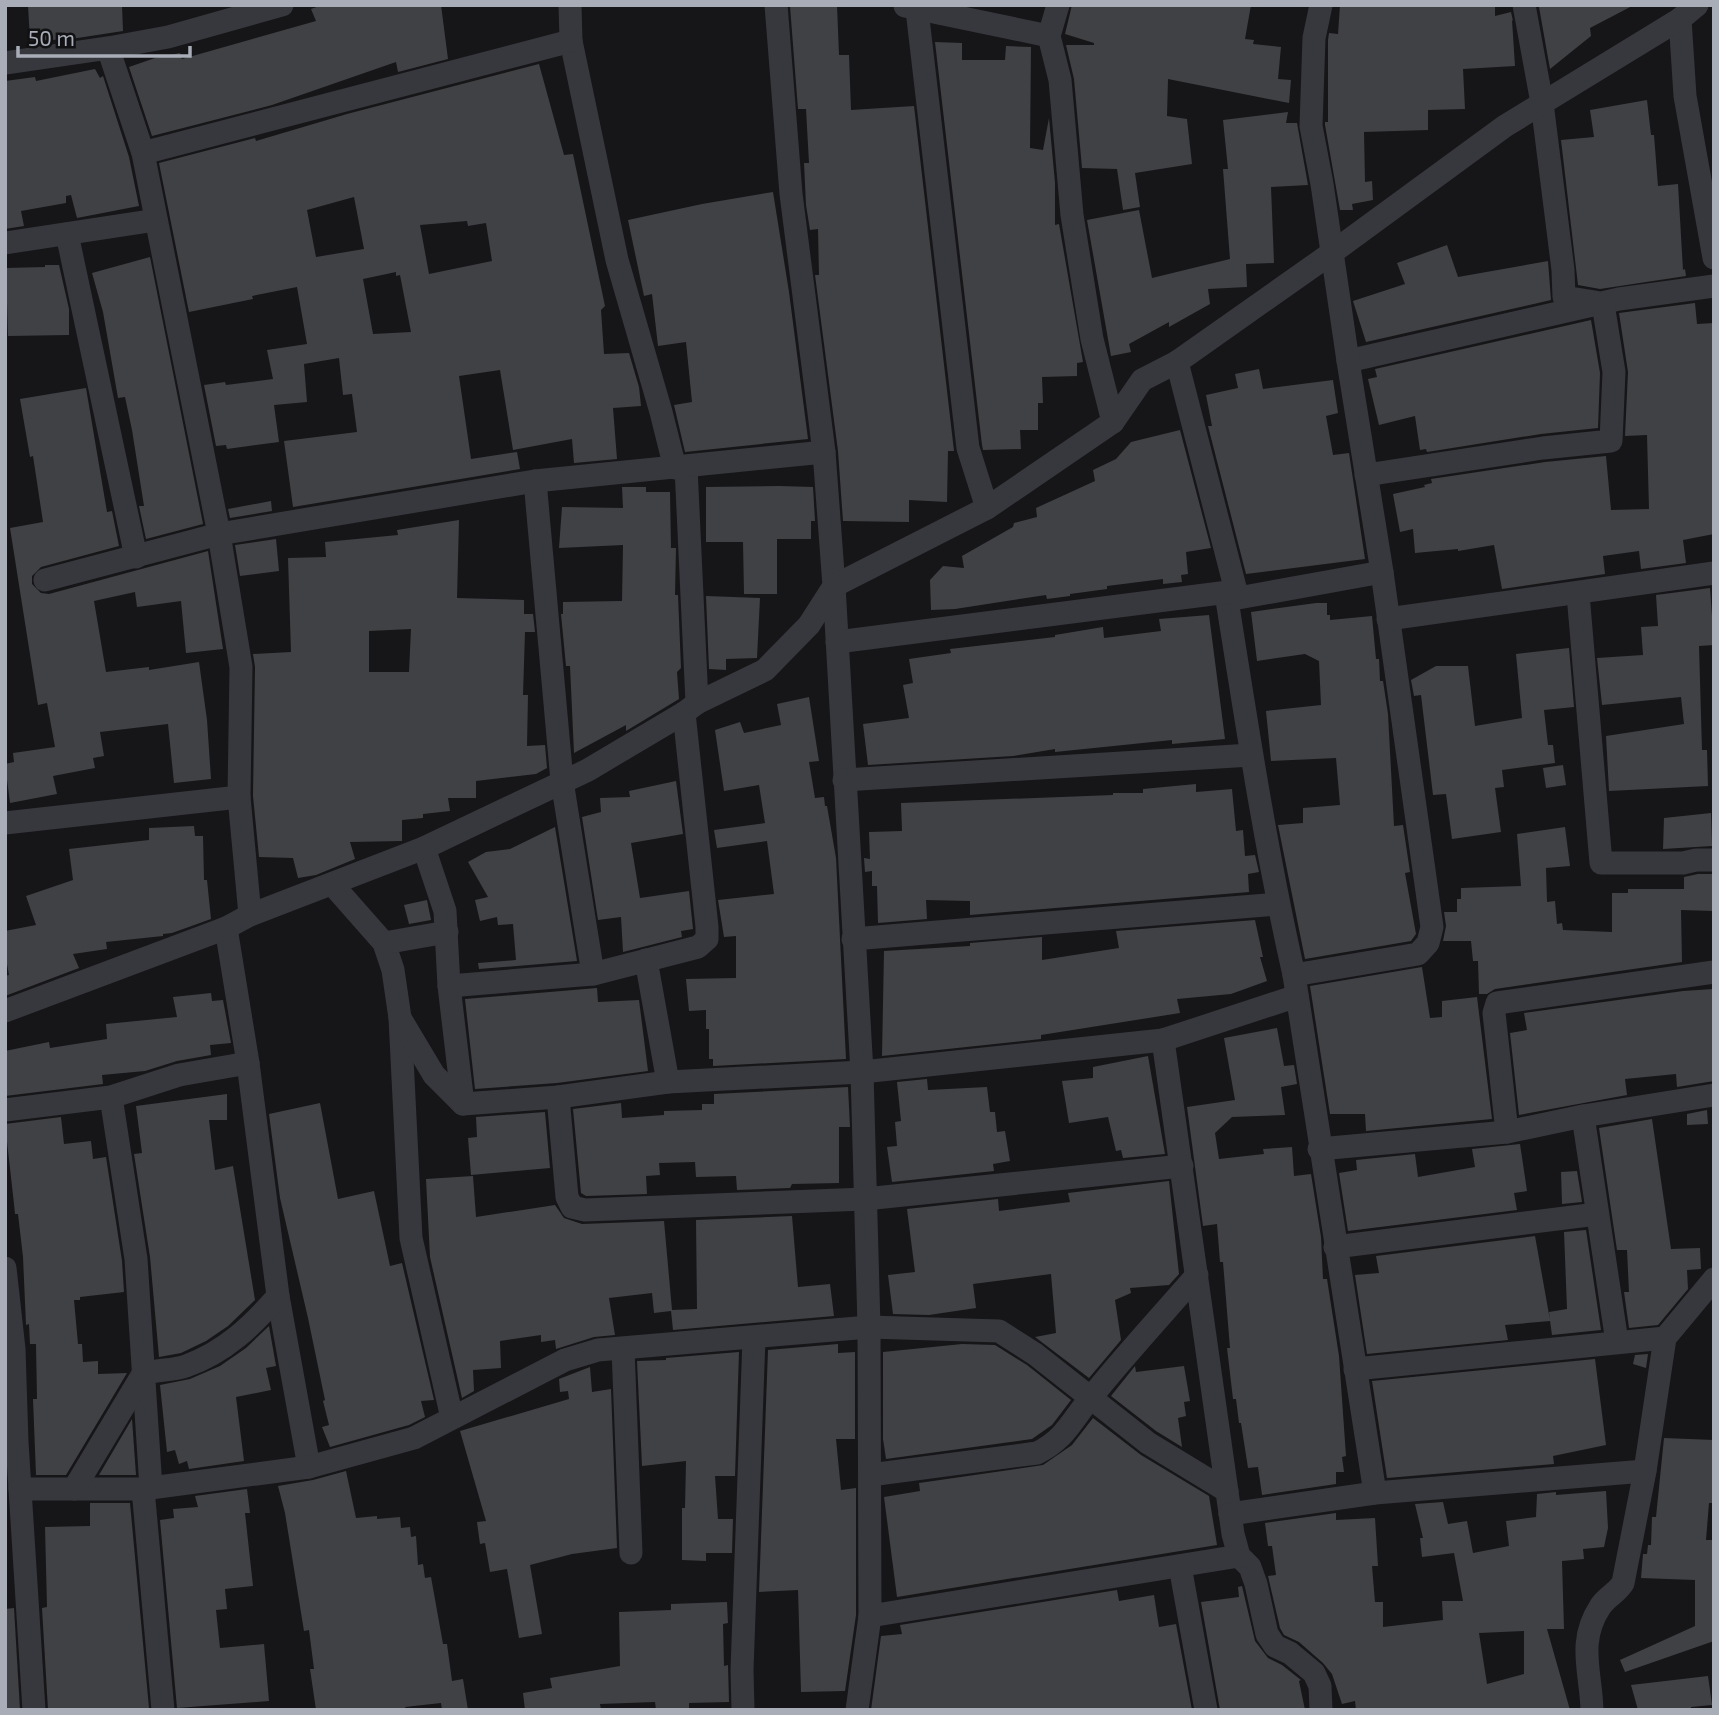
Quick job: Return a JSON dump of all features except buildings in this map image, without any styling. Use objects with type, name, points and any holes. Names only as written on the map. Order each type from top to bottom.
[{"type":"street","points":[[5,63],[168,37],[282,5]]},
{"type":"street","points":[[449,986],[593,974],[698,947],[706,939],[690,708],[680,468],[617,260],[571,41],[570,5]]},
{"type":"street","points":[[776,5],[791,194],[824,452],[862,1072],[869,1327],[870,1616],[857,1710]]},
{"type":"street","points":[[1058,5],[1049,36],[1059,80],[1072,215],[1092,340],[1113,422]]},
{"type":"street","points":[[400,1018],[434,1075],[463,1104],[558,1097],[668,1082],[862,1072],[1163,1040],[1295,985],[1418,954],[1428,943],[1432,928],[1382,572],[1311,126],[1314,37],[1321,5]]},
{"type":"street","points":[[1524,5],[1542,103],[1564,297],[1603,304]]},
{"type":"street","points":[[987,508],[968,449],[909,8],[1049,36]]},
{"type":"street","points":[[5,1012],[226,928],[250,915],[424,848],[588,769],[690,708],[765,670],[809,625],[834,586],[987,508],[1113,422],[1142,380],[1177,362],[1505,126],[1689,12]]},
{"type":"street","points":[[1689,12],[1685,96],[1714,258]]},
{"type":"street","points":[[143,153],[571,41]]},
{"type":"street","points":[[108,48],[143,153],[219,534],[241,667],[239,797],[250,915]]},
{"type":"street","points":[[5,243],[156,220]]},
{"type":"street","points":[[67,234],[135,557]]},
{"type":"street","points":[[1348,361],[1619,299],[1714,286]]},
{"type":"street","points":[[1366,475],[1543,448],[1611,441],[1614,372],[1603,304]]},
{"type":"street","points":[[1177,362],[1232,596],[1251,755],[1295,985],[1375,1493]]},
{"type":"street","points":[[45,580],[219,534],[535,481],[824,452]]},
{"type":"street","points":[[535,481],[562,781],[593,974]]},
{"type":"street","points":[[837,642],[1232,596],[1382,572]]},
{"type":"street","points":[[1388,619],[1714,573]]},
{"type":"street","points":[[1578,594],[1601,863],[1683,863],[1714,860]]},
{"type":"street","points":[[844,780],[1251,755]]},
{"type":"street","points":[[5,823],[239,797]]},
{"type":"street","points":[[424,848],[445,911],[449,986],[463,1104]]},
{"type":"street","points":[[332,884],[384,943],[393,970],[400,1018],[411,1238],[452,1418]]},
{"type":"street","points":[[853,939],[1278,904]]},
{"type":"street","points":[[226,928],[248,1063],[278,1296],[309,1467]]},
{"type":"street","points":[[384,943],[447,932]]},
{"type":"street","points":[[646,960],[668,1082]]},
{"type":"street","points":[[1507,1132],[1494,1013],[1497,1003],[1714,972]]},
{"type":"street","points":[[1163,1040],[1228,1502],[1239,1556],[1250,1567],[1267,1634],[1275,1646],[1290,1653],[1314,1673],[1320,1686],[1321,1710]]},
{"type":"street","points":[[5,1110],[111,1097],[179,1075],[248,1063]]},
{"type":"street","points":[[1320,1149],[1507,1132],[1583,1116],[1714,1095]]},
{"type":"street","points":[[111,1097],[136,1259],[147,1488],[163,1710]]},
{"type":"street","points":[[558,1097],[567,1197],[572,1208],[585,1210],[864,1199],[1182,1166]]},
{"type":"street","points":[[1583,1116],[1617,1342]]},
{"type":"street","points":[[1335,1247],[1597,1214]]},
{"type":"street","points":[[5,1268],[14,1349],[34,1710]]},
{"type":"street","points":[[870,1475],[1037,1452],[1051,1446],[1066,1433],[1090,1397],[1197,1275]]},
{"type":"street","points":[[1592,1710],[1592,1688],[1586,1666],[1587,1643],[1600,1607],[1606,1599],[1616,1594],[1623,1583],[1646,1471],[1665,1338],[1714,1279]]},
{"type":"street","points":[[74,1489],[143,1374],[185,1367],[215,1353],[246,1331],[278,1296]]},
{"type":"street","points":[[20,1489],[147,1488],[309,1467],[414,1438],[565,1360],[598,1350],[869,1327],[999,1331],[1035,1354],[1228,1502],[1646,1471]]},
{"type":"street","points":[[743,1710],[742,1657],[754,1338]]},
{"type":"street","points":[[1355,1369],[1665,1338]]},
{"type":"street","points":[[623,1349],[631,1553]]},
{"type":"street","points":[[870,1616],[1239,1556]]},
{"type":"street","points":[[1180,1566],[1206,1710]]}]
